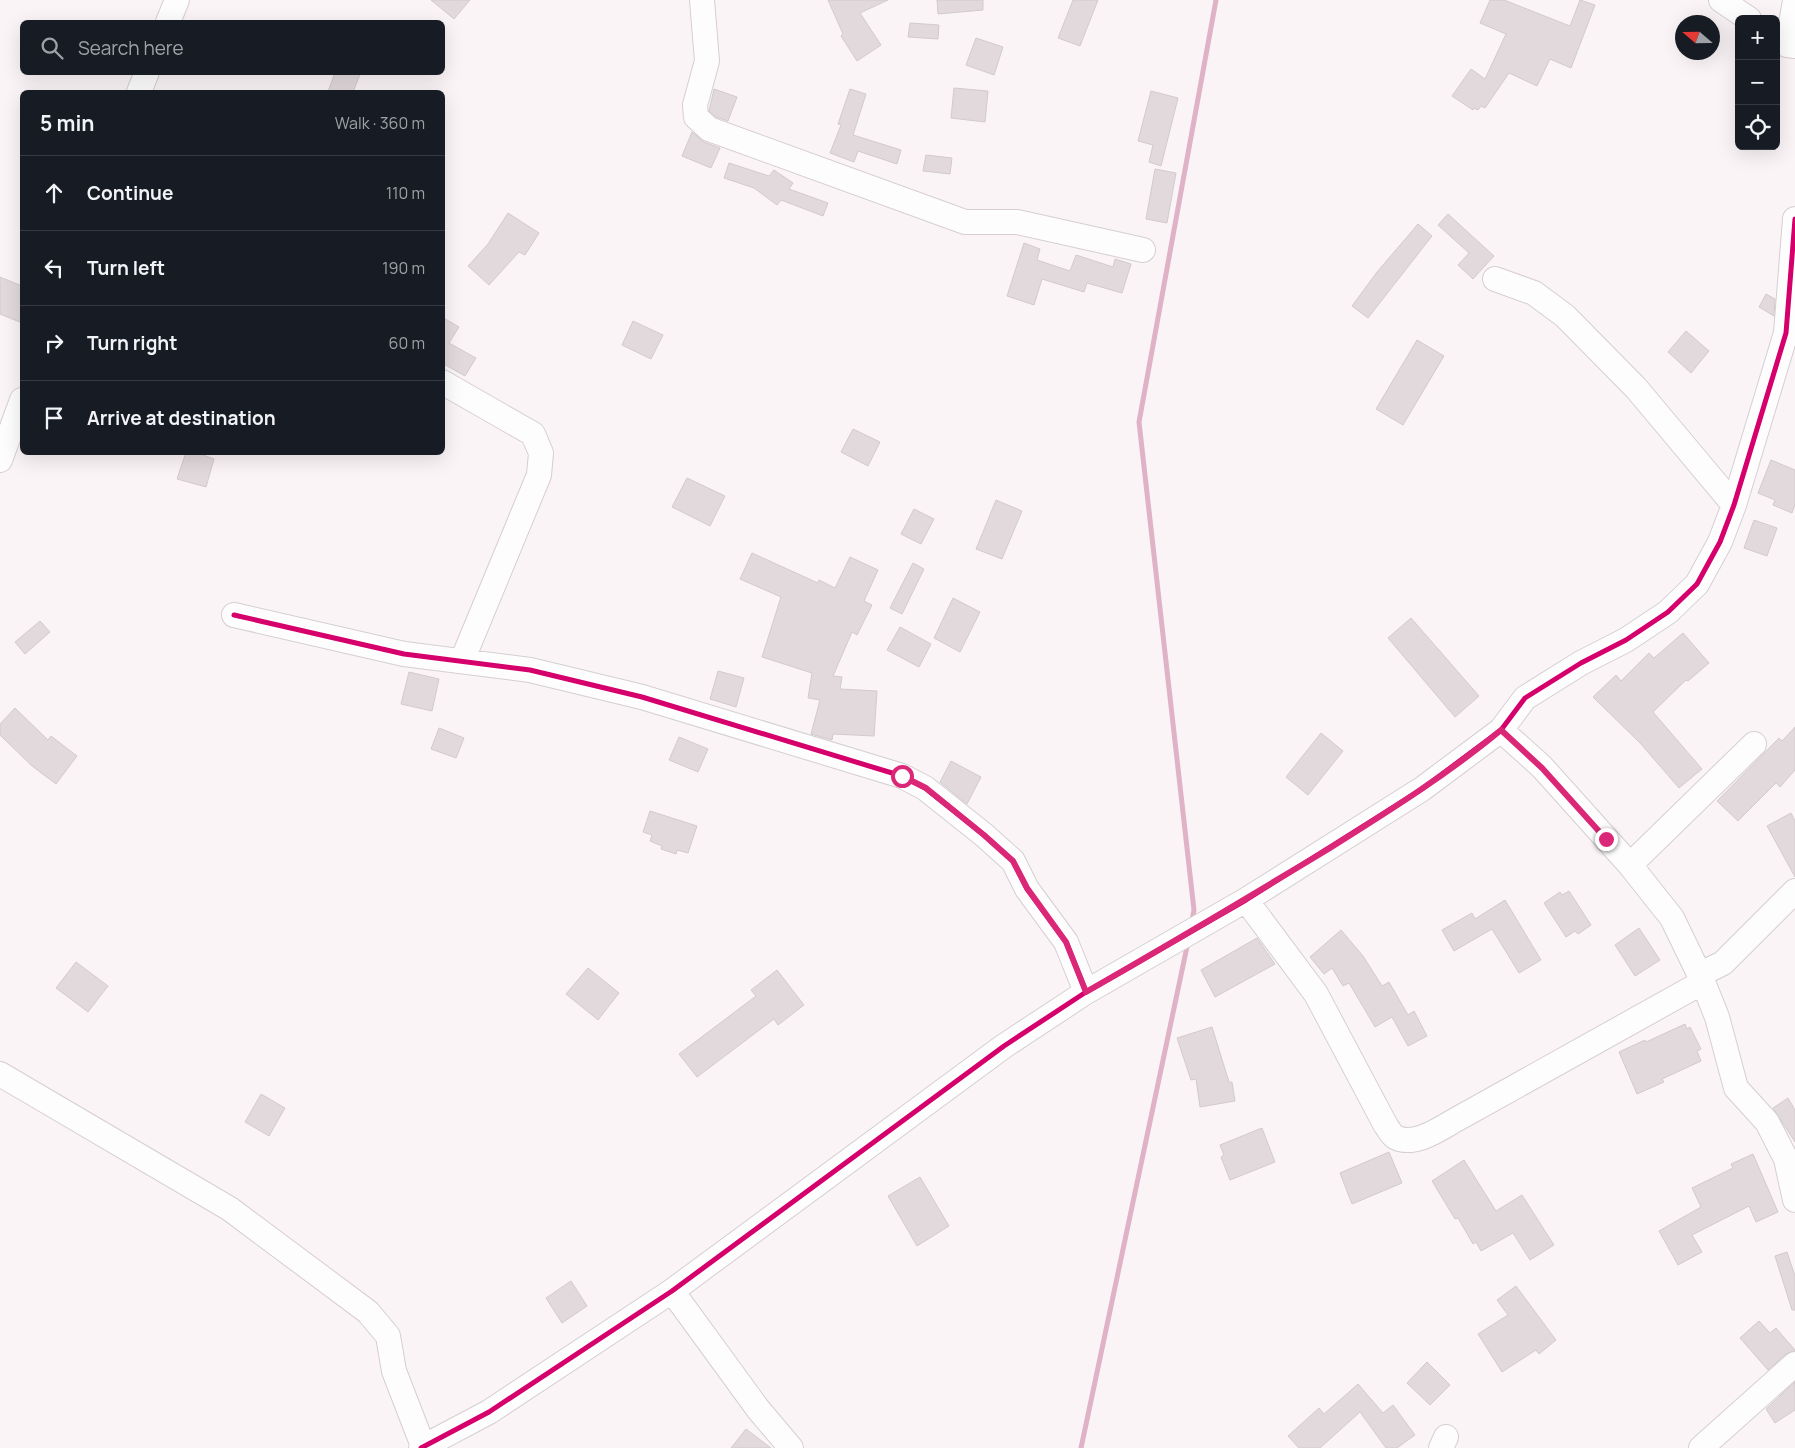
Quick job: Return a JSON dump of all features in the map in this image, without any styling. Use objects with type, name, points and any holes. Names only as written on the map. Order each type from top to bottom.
[{"type":"street","points":[[169,20],[177,0]]},
{"type":"street","points":[[702,0],[707,61],[695,105],[696,117],[709,129],[965,222],[1017,222],[1143,250]]},
{"type":"street","points":[[1721,0],[1743,15]]},
{"type":"street","points":[[1786,43],[1795,1]]},
{"type":"street","points":[[140,90],[146,75]]},
{"type":"street","points":[[0,1074],[230,1209],[368,1312],[388,1336],[394,1371],[422,1447],[489,1412],[672,1291],[988,1057],[1086,992],[1246,900],[1422,789],[1501,730],[1525,698],[1581,663],[1626,640],[1668,612],[1697,584],[1720,542],[1791,337],[1795,219]]},
{"type":"street","points":[[1495,279],[1534,293],[1565,316],[1636,388],[1734,505]]},
{"type":"street","points":[[445,384],[533,434],[541,453],[539,475],[462,661]]},
{"type":"street","points":[[0,460],[20,405]]},
{"type":"street","points":[[234,615],[404,654],[530,670],[642,697],[902,776],[926,788],[1013,861],[1027,888],[1066,942],[1086,992]]},
{"type":"street","points":[[1501,730],[1542,768],[1630,865],[1672,918],[1701,979],[1724,1039],[1736,1088],[1767,1122],[1786,1159],[1795,1200]]},
{"type":"street","points":[[1630,865],[1754,744]]},
{"type":"street","points":[[1246,900],[1316,994],[1385,1124],[1394,1137],[1409,1140],[1428,1134],[1459,1118],[1701,979],[1723,963],[1795,891]]},
{"type":"street","points":[[672,1291],[757,1396]]},
{"type":"street","points":[[672,1291],[758,1409],[791,1448]]},
{"type":"street","points":[[1702,1448],[1795,1364]]},
{"type":"building","points":[[431,0],[470,0],[454,19]]},
{"type":"building","points":[[828,0],[888,0],[860,13],[881,45],[857,61],[841,36],[843,34]]},
{"type":"building","points":[[937,0],[983,0],[983,10],[938,14]]},
{"type":"building","points":[[1073,0],[1098,0],[1080,46],[1058,38]]},
{"type":"building","points":[[1490,0],[1504,0],[1570,26],[1580,0],[1595,5],[1571,68],[1550,59],[1537,86],[1509,73],[1485,108],[1481,106],[1478,110],[1474,108],[1473,110],[1452,96],[1471,69],[1485,79],[1506,34],[1480,23]]},
{"type":"building","points":[[910,23],[939,25],[938,39],[908,37]]},
{"type":"building","points":[[976,38],[1003,47],[994,75],[966,65]]},
{"type":"building","points":[[334,75],[360,75],[354,90],[329,90]]},
{"type":"building","points":[[954,88],[988,91],[985,122],[951,118]]},
{"type":"building","points":[[714,89],[737,97],[728,121],[716,117],[709,111]]},
{"type":"building","points":[[850,89],[866,94],[853,135],[901,150],[897,164],[858,151],[854,162],[830,153],[841,125],[838,124]]},
{"type":"building","points":[[1151,91],[1178,98],[1161,166],[1149,162],[1153,145],[1138,141]]},
{"type":"building","points":[[692,132],[704,142],[720,148],[711,168],[682,156]]},
{"type":"building","points":[[926,155],[952,158],[950,174],[923,171]]},
{"type":"building","points":[[729,163],[769,176],[774,170],[793,183],[789,189],[828,203],[823,216],[781,200],[777,205],[754,188],[724,178]]},
{"type":"building","points":[[1155,169],[1176,173],[1167,223],[1146,219]]},
{"type":"building","points":[[508,213],[539,233],[525,255],[519,252],[489,285],[468,266],[488,244]]},
{"type":"building","points":[[1448,214],[1494,256],[1473,279],[1458,265],[1469,253],[1438,225]]},
{"type":"building","points":[[1418,224],[1432,236],[1368,318],[1352,306],[1377,272]]},
{"type":"building","points":[[1024,243],[1040,249],[1037,260],[1070,271],[1076,255],[1113,267],[1115,259],[1131,264],[1122,293],[1087,283],[1084,292],[1042,279],[1034,305],[1007,296]]},
{"type":"building","points":[[0,277],[20,285],[20,322],[0,314]]},
{"type":"building","points":[[1766,294],[1775,299],[1774,316],[1759,307]]},
{"type":"building","points":[[445,319],[459,327],[449,343],[476,358],[465,376],[445,365]]},
{"type":"building","points":[[633,321],[663,335],[651,359],[622,345]]},
{"type":"building","points":[[1686,331],[1709,351],[1691,373],[1668,352]]},
{"type":"building","points":[[1417,340],[1444,356],[1403,425],[1376,409]]},
{"type":"building","points":[[853,429],[880,442],[868,466],[841,452]]},
{"type":"building","points":[[185,455],[203,455],[214,459],[206,487],[177,479]]},
{"type":"building","points":[[1771,460],[1795,470],[1795,504],[1792,513],[1773,505],[1775,500],[1758,493]]},
{"type":"building","points":[[687,478],[725,496],[710,526],[672,507]]},
{"type":"building","points":[[996,500],[1022,511],[1002,559],[976,549]]},
{"type":"building","points":[[914,509],[934,519],[921,544],[901,534]]},
{"type":"building","points":[[1754,520],[1777,528],[1767,556],[1744,548]]},
{"type":"building","points":[[752,553],[818,583],[819,580],[835,588],[850,557],[878,570],[864,601],[872,605],[857,635],[852,632],[833,676],[842,677],[840,689],[877,691],[874,736],[833,734],[832,740],[811,734],[820,700],[808,698],[812,673],[762,657],[781,597],[740,579]]},
{"type":"building","points":[[913,563],[924,569],[902,614],[890,608]]},
{"type":"building","points":[[953,598],[980,612],[960,652],[934,638]]},
{"type":"building","points":[[1411,618],[1479,696],[1455,717],[1388,638]]},
{"type":"building","points":[[40,621],[50,632],[25,654],[15,642]]},
{"type":"building","points":[[900,627],[931,644],[919,667],[887,650]]},
{"type":"building","points":[[1683,633],[1709,663],[1688,681],[1686,680],[1653,712],[1702,769],[1679,788],[1640,743],[1593,697],[1616,675],[1621,681],[1649,653],[1654,658]]},
{"type":"building","points":[[718,671],[744,678],[736,707],[710,699]]},
{"type":"building","points":[[409,672],[439,679],[432,711],[401,704]]},
{"type":"building","points":[[15,708],[48,740],[51,736],[77,756],[56,784],[32,766],[0,735],[0,724]]},
{"type":"building","points":[[1795,727],[1795,770],[1780,787],[1776,783],[1738,821],[1717,801],[1779,738],[1782,741]]},
{"type":"building","points":[[439,728],[464,738],[456,758],[431,749]]},
{"type":"building","points":[[1321,733],[1343,751],[1308,795],[1286,777]]},
{"type":"building","points":[[679,737],[708,749],[698,772],[669,760]]},
{"type":"building","points":[[951,761],[981,777],[967,804],[940,782]]},
{"type":"building","points":[[650,811],[697,826],[688,853],[677,850],[676,854],[661,849],[662,846],[650,841],[652,835],[643,832]]},
{"type":"building","points":[[1791,813],[1795,821],[1795,877],[1767,826]]},
{"type":"building","points":[[1569,891],[1591,925],[1578,934],[1575,931],[1566,937],[1544,903],[1560,892],[1562,895]]},
{"type":"building","points":[[1505,900],[1541,960],[1519,973],[1492,929],[1454,951],[1442,930],[1472,913],[1475,919]]},
{"type":"building","points":[[1639,928],[1660,960],[1635,976],[1615,945]]},
{"type":"building","points":[[1341,930],[1363,956],[1382,986],[1389,982],[1408,1015],[1414,1011],[1427,1036],[1408,1046],[1392,1017],[1375,1027],[1349,983],[1343,986],[1332,968],[1324,974],[1310,957]]},
{"type":"building","points":[[1257,938],[1275,964],[1215,997],[1201,970]]},
{"type":"building","points":[[76,962],[108,986],[88,1012],[56,988]]},
{"type":"building","points":[[588,968],[619,993],[598,1020],[566,994]]},
{"type":"building","points":[[777,970],[804,1005],[778,1025],[774,1019],[697,1077],[679,1054],[756,996],[751,990]]},
{"type":"building","points":[[1685,1024],[1687,1029],[1690,1027],[1701,1049],[1697,1051],[1701,1061],[1662,1079],[1664,1082],[1637,1094],[1619,1052]]},
{"type":"building","points":[[1212,1027],[1229,1082],[1232,1082],[1235,1101],[1200,1107],[1196,1079],[1191,1080],[1177,1038]]},
{"type":"building","points":[[261,1094],[285,1108],[269,1136],[245,1122]]},
{"type":"building","points":[[1788,1098],[1795,1110],[1795,1142],[1773,1108]]},
{"type":"building","points":[[1262,1128],[1275,1162],[1230,1180],[1221,1157],[1224,1155],[1220,1145]]},
{"type":"building","points":[[1389,1152],[1402,1183],[1352,1204],[1340,1173]]},
{"type":"building","points":[[1753,1154],[1778,1212],[1756,1222],[1749,1206],[1692,1235],[1702,1252],[1678,1265],[1659,1231],[1701,1207],[1692,1188],[1733,1168],[1731,1164]]},
{"type":"building","points":[[1464,1160],[1496,1211],[1522,1195],[1554,1245],[1530,1260],[1513,1233],[1481,1251],[1476,1242],[1473,1244],[1458,1218],[1455,1219],[1432,1181]]},
{"type":"building","points":[[920,1177],[949,1226],[917,1246],[888,1196]]},
{"type":"building","points":[[1787,1252],[1795,1276],[1795,1310],[1792,1310],[1775,1256]]},
{"type":"building","points":[[571,1281],[587,1306],[562,1323],[546,1298]]},
{"type":"building","points":[[1516,1286],[1556,1340],[1539,1354],[1536,1350],[1502,1372],[1478,1334],[1508,1315],[1497,1300]]},
{"type":"building","points":[[1759,1321],[1770,1333],[1776,1328],[1795,1350],[1786,1354],[1768,1370],[1740,1338]]},
{"type":"building","points":[[1427,1362],[1450,1385],[1430,1405],[1407,1383]]},
{"type":"building","points":[[1795,1382],[1795,1410],[1775,1423],[1766,1409]]},
{"type":"building","points":[[1358,1384],[1383,1413],[1393,1405],[1415,1435],[1397,1448],[1386,1448],[1360,1412],[1320,1448],[1299,1448],[1288,1436],[1319,1408],[1324,1414]]},
{"type":"building","points":[[746,1429],[771,1448],[731,1448]]},
{"type":"waterway","points":[[1192,921],[1194,910],[1139,422],[1216,0]]},
{"type":"waterway","points":[[1081,1448],[1188,942]]},
{"type":"cycle path","points":[[421,1448],[489,1412],[672,1291],[1004,1046],[1086,992],[1246,900],[1422,789],[1501,730],[1525,698],[1581,663],[1626,640],[1668,612],[1697,584],[1720,542],[1734,505],[1786,333],[1795,219]]},
{"type":"cycle path","points":[[234,615],[404,654],[530,670],[642,697],[902,776],[925,788],[1013,861],[1027,889],[1066,942],[1086,992]]},
{"type":"route","points":[[902,776],[926,788],[946,807],[984,835],[1013,861],[1027,888],[1066,942],[1086,992],[1246,900],[1364,826],[1422,789],[1501,730],[1542,768],[1566,797],[1606,839]]}]
